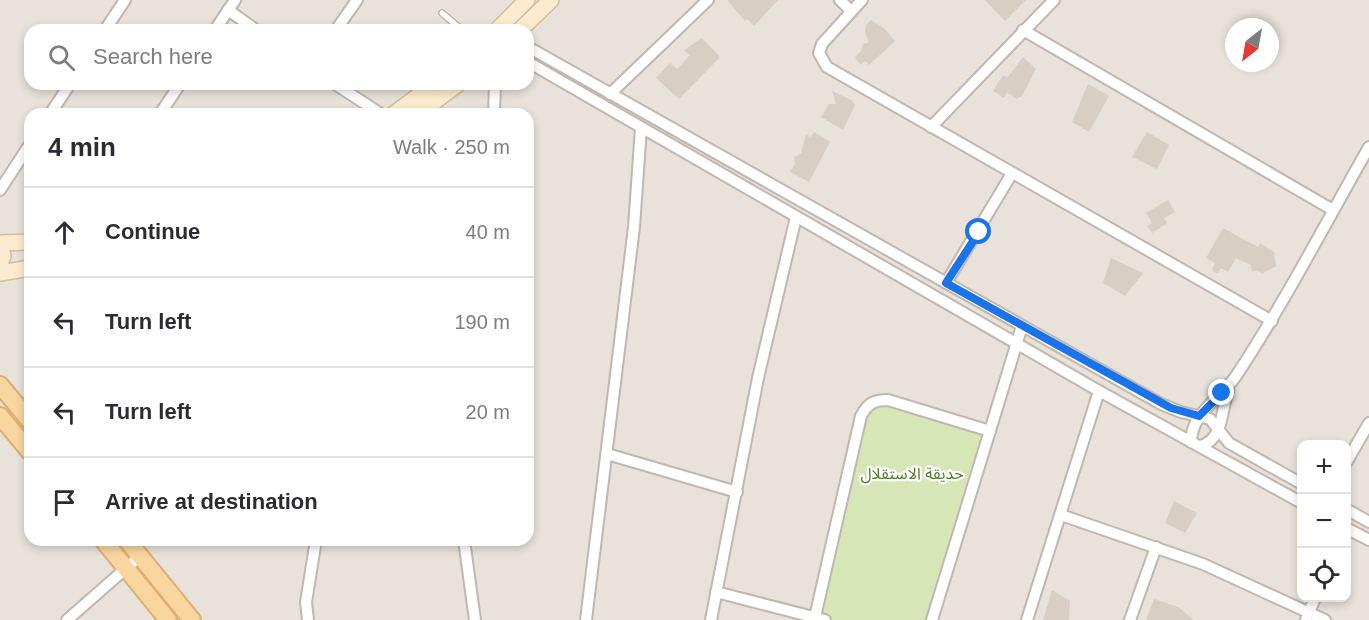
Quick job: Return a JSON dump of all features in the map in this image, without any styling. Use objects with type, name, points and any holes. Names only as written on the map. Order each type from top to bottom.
[{"type":"main road","points":[[505,24],[527,0]]},
{"type":"main road","points":[[526,24],[551,0]]},
{"type":"main road","points":[[402,108],[426,90]]},
{"type":"main road","points":[[426,108],[450,90]]},
{"type":"main road","points":[[0,266],[3,256],[0,244],[24,242]]},
{"type":"main road","points":[[0,273],[24,269]]},
{"type":"main road","points":[[0,385],[24,415]]},
{"type":"main road","points":[[0,416],[24,445]]},
{"type":"main road","points":[[108,546],[168,620]]},
{"type":"main road","points":[[132,546],[192,620]]},
{"type":"street","points":[[109,24],[125,0]]},
{"type":"street","points":[[219,24],[235,0]]},
{"type":"street","points":[[340,24],[357,0]]},
{"type":"street","points":[[610,94],[708,0]]},
{"type":"street","points":[[840,0],[851,11]]},
{"type":"street","points":[[862,0],[822,44],[819,53],[821,61],[827,68],[931,126],[1011,175],[1272,321]]},
{"type":"street","points":[[931,126],[1054,0]]},
{"type":"street","points":[[228,10],[248,24]]},
{"type":"street","points":[[1023,30],[1333,210]]},
{"type":"street","points":[[534,50],[1161,404],[1210,419],[1219,427],[1229,443],[1297,481]]},
{"type":"street","points":[[534,66],[1099,391],[1297,500]]},
{"type":"street","points":[[54,108],[66,90]]},
{"type":"street","points":[[164,108],[176,90]]},
{"type":"street","points":[[344,90],[372,108]]},
{"type":"street","points":[[494,108],[495,90]]},
{"type":"street","points":[[586,620],[634,227],[641,128]]},
{"type":"street","points":[[1195,444],[1192,428],[1199,416],[1230,384],[1272,321],[1369,147]]},
{"type":"street","points":[[0,190],[24,153]]},
{"type":"street","points":[[946,283],[1011,175]]},
{"type":"street","points":[[711,620],[758,378],[796,217]]},
{"type":"street","points":[[932,620],[1022,326]]},
{"type":"street","points":[[1195,444],[1214,438],[1230,384]]},
{"type":"street","points":[[1027,620],[1099,391]]},
{"type":"street","points":[[717,592],[820,618],[861,416],[867,405],[877,400],[888,400],[990,431]]},
{"type":"street","points":[[1351,456],[1369,423]]},
{"type":"street","points":[[607,454],[737,492]]},
{"type":"street","points":[[1351,511],[1369,522]]},
{"type":"street","points":[[1061,515],[1156,547],[1254,585],[1308,616],[1325,620]]},
{"type":"street","points":[[1351,530],[1369,540]]},
{"type":"street","points":[[308,620],[306,603],[315,546]]},
{"type":"street","points":[[465,546],[475,620]]},
{"type":"street","points":[[1130,620],[1156,547]]},
{"type":"street","points":[[67,620],[140,556]]},
{"type":"lane","points":[[441,13],[455,24]]},
{"type":"shaded area","points":[[0,0],[1369,0],[1369,620],[0,620]]},
{"type":"green space","name":"حديقة الاستقلال","points":[[877,400],[990,431],[932,620],[826,620],[815,617],[861,416]]},
{"type":"building","points":[[727,0],[778,0],[754,26],[747,19],[745,21]]},
{"type":"building","points":[[985,0],[1026,0],[1005,21]]},
{"type":"building","points":[[871,20],[885,29],[895,41],[869,65],[865,61],[861,65],[855,58],[863,44],[869,42],[865,32],[866,25]]},
{"type":"building","points":[[702,38],[720,57],[679,99],[656,78],[670,63],[677,69],[690,55],[684,50]]},
{"type":"building","points":[[1023,57],[1036,69],[1022,96],[1016,99],[1007,92],[1004,98],[993,91],[1003,75],[1008,77]]},
{"type":"building","points":[[1088,84],[1109,96],[1089,132],[1072,122]]},
{"type":"building","points":[[832,91],[851,100],[855,105],[843,130],[821,117],[829,104],[836,104]]},
{"type":"building","points":[[814,132],[830,142],[809,182],[790,172],[795,164],[794,158],[801,153],[806,135],[811,137]]},
{"type":"building","points":[[1147,132],[1169,145],[1157,169],[1132,157]]},
{"type":"building","points":[[1168,200],[1175,212],[1164,218],[1167,223],[1152,233],[1147,226],[1152,223],[1146,213]]},
{"type":"building","points":[[1223,228],[1258,247],[1260,243],[1274,252],[1276,266],[1262,274],[1258,270],[1252,272],[1251,265],[1236,258],[1228,272],[1221,268],[1218,273],[1214,272],[1212,269],[1215,263],[1206,258]]},
{"type":"building","points":[[1111,258],[1143,273],[1125,296],[1103,283]]},
{"type":"building","points":[[1174,501],[1197,513],[1185,533],[1165,523]]},
{"type":"building","points":[[1052,590],[1070,601],[1069,620],[1043,620]]},
{"type":"building","points":[[1154,599],[1178,607],[1194,620],[1146,620]]},
{"type":"route","points":[[979,232],[946,283],[1161,404],[1181,412],[1199,416],[1222,393]]}]
